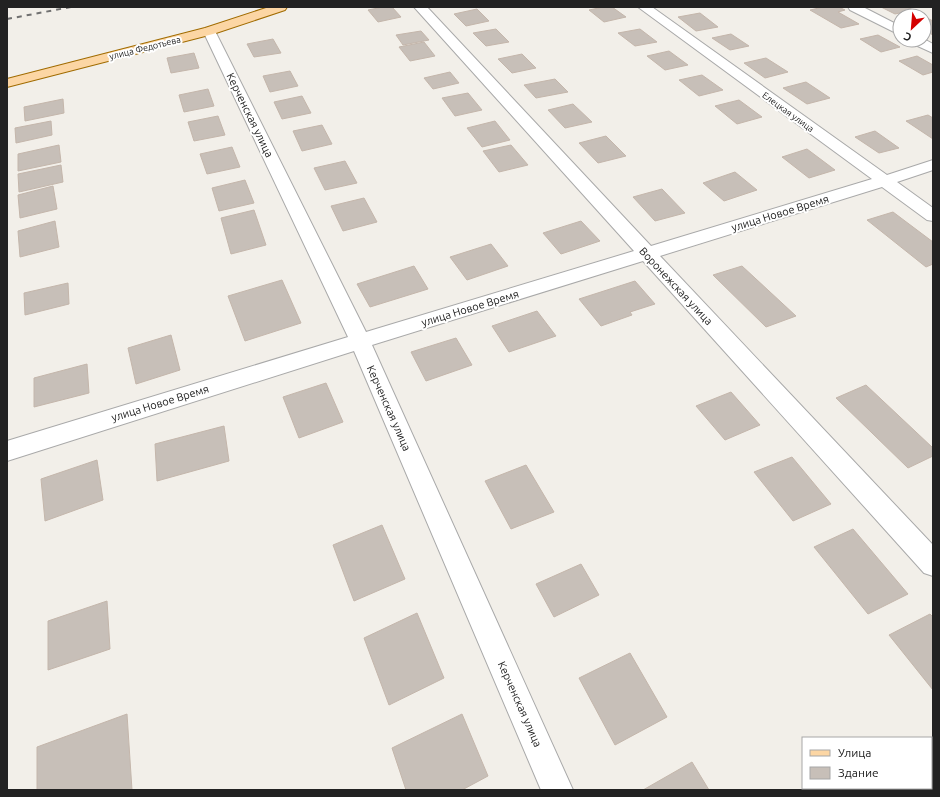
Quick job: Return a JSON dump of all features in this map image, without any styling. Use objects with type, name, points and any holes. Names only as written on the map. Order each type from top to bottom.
[{"type":"main road","name":"улица Федотьева","points":[[7,83],[209,31],[281,7]]},
{"type":"street","name":"Воронежская улица","points":[[420,7],[933,564]]},
{"type":"street","name":"Елецкая улица","points":[[644,7],[933,216]]},
{"type":"street","points":[[854,7],[892,27]]},
{"type":"street","name":"Керченская улица","points":[[209,31],[360,341],[557,790]]},
{"type":"street","name":"улица Новое Время","points":[[7,451],[933,165]]},
{"type":"building","points":[[392,7],[401,17],[378,22],[368,10]]},
{"type":"building","points":[[612,7],[626,17],[604,22],[589,10]]},
{"type":"building","points":[[823,7],[839,7],[845,10],[838,12],[859,24],[841,28],[810,10]]},
{"type":"building","points":[[881,7],[909,8],[892,8],[892,12]]},
{"type":"building","points":[[477,9],[489,21],[466,26],[454,14]]},
{"type":"building","points":[[700,13],[718,27],[696,31],[678,17]]},
{"type":"building","points":[[932,20],[933,21],[932,34]]},
{"type":"building","points":[[496,29],[509,42],[486,46],[473,33]]},
{"type":"building","points":[[640,29],[657,42],[635,46],[618,33]]},
{"type":"building","points":[[421,31],[429,40],[403,45],[396,35]]},
{"type":"building","points":[[731,34],[749,46],[730,50],[712,38]]},
{"type":"building","points":[[878,35],[892,43],[892,48],[896,48],[881,52],[860,39]]},
{"type":"building","points":[[273,39],[281,53],[254,57],[247,44]]},
{"type":"building","points":[[424,42],[435,56],[410,61],[399,47]]},
{"type":"building","points":[[669,51],[688,65],[665,70],[647,56]]},
{"type":"building","points":[[194,53],[199,68],[171,73],[167,58]]},
{"type":"building","points":[[522,54],[536,68],[512,73],[498,59]]},
{"type":"building","points":[[917,56],[933,65],[933,72],[923,75],[899,61]]},
{"type":"building","points":[[766,58],[788,72],[765,78],[744,63]]},
{"type":"building","points":[[290,71],[298,86],[270,92],[263,76]]},
{"type":"building","points":[[450,72],[459,83],[433,89],[424,78]]},
{"type":"building","points":[[702,75],[723,90],[699,96],[679,80]]},
{"type":"building","points":[[555,79],[568,92],[536,98],[524,85]]},
{"type":"building","points":[[806,82],[830,98],[807,104],[783,88]]},
{"type":"building","points":[[208,89],[214,106],[184,112],[179,95]]},
{"type":"building","points":[[468,93],[482,110],[455,116],[442,98]]},
{"type":"building","points":[[302,96],[311,113],[282,119],[274,102]]},
{"type":"building","points":[[63,99],[64,113],[25,121],[24,107]]},
{"type":"building","points":[[739,100],[762,117],[737,124],[715,106]]},
{"type":"building","points":[[573,104],[592,122],[565,128],[548,110]]},
{"type":"building","points":[[928,115],[933,118],[933,139],[906,121]]},
{"type":"building","points":[[218,116],[225,135],[194,141],[188,122]]},
{"type":"building","points":[[51,121],[52,135],[16,143],[15,128]]},
{"type":"building","points":[[495,121],[510,140],[482,147],[467,128]]},
{"type":"building","points":[[322,125],[332,144],[302,151],[293,131]]},
{"type":"building","points":[[875,131],[899,148],[879,153],[855,137]]},
{"type":"building","points":[[606,136],[626,156],[598,163],[579,143]]},
{"type":"building","points":[[59,145],[61,162],[18,171],[18,154]]},
{"type":"building","points":[[511,145],[528,165],[499,172],[483,151]]},
{"type":"building","points":[[232,147],[240,167],[207,174],[200,154]]},
{"type":"building","points":[[807,149],[835,170],[809,178],[782,157]]},
{"type":"building","points":[[345,161],[357,183],[325,190],[314,168]]},
{"type":"building","points":[[61,165],[63,182],[19,192],[18,174]]},
{"type":"building","points":[[735,172],[757,190],[724,201],[703,183]]},
{"type":"building","points":[[245,180],[254,203],[219,211],[212,188]]},
{"type":"building","points":[[53,186],[57,209],[20,218],[18,195]]},
{"type":"building","points":[[662,189],[685,213],[655,221],[633,197]]},
{"type":"building","points":[[364,198],[377,222],[343,231],[331,206]]},
{"type":"building","points":[[254,210],[266,245],[231,254],[221,218]]},
{"type":"building","points":[[893,212],[933,242],[933,264],[926,267],[867,220]]},
{"type":"building","points":[[55,221],[59,247],[20,257],[18,231]]},
{"type":"building","points":[[581,221],[600,241],[561,254],[543,233]]},
{"type":"building","points":[[491,244],[508,266],[467,280],[450,257]]},
{"type":"building","points":[[414,266],[428,289],[370,307],[357,284]]},
{"type":"building","points":[[742,266],[796,316],[766,327],[713,275]]},
{"type":"building","points":[[282,280],[301,323],[245,341],[228,296]]},
{"type":"building","points":[[635,281],[655,304],[630,312],[632,315],[601,326],[579,299]]},
{"type":"building","points":[[68,283],[69,304],[25,315],[24,293]]},
{"type":"building","points":[[537,311],[556,336],[509,352],[492,326]]},
{"type":"building","points":[[171,335],[180,370],[136,384],[128,348]]},
{"type":"building","points":[[456,338],[472,365],[426,381],[411,352]]},
{"type":"building","points":[[87,364],[89,393],[34,407],[34,378]]},
{"type":"building","points":[[326,383],[343,422],[299,438],[283,397]]},
{"type":"building","points":[[866,385],[933,448],[933,456],[908,468],[836,398]]},
{"type":"building","points":[[731,392],[760,425],[725,440],[696,406]]},
{"type":"building","points":[[224,426],[229,461],[157,481],[155,444]]},
{"type":"building","points":[[792,457],[831,504],[793,521],[754,472]]},
{"type":"building","points":[[97,460],[103,500],[45,521],[41,479]]},
{"type":"building","points":[[526,465],[554,512],[511,529],[485,481]]},
{"type":"building","points":[[382,525],[405,579],[354,601],[333,545]]},
{"type":"building","points":[[853,529],[908,594],[868,614],[814,547]]},
{"type":"building","points":[[581,564],[599,595],[554,617],[536,584]]},
{"type":"building","points":[[107,601],[110,649],[48,670],[48,621]]},
{"type":"building","points":[[417,613],[444,678],[389,705],[364,638]]},
{"type":"building","points":[[930,614],[933,617],[933,690],[889,635]]},
{"type":"building","points":[[630,653],[667,717],[615,745],[579,678]]},
{"type":"building","points":[[127,714],[132,790],[37,790],[37,747]]},
{"type":"building","points":[[462,714],[488,776],[462,790],[406,790],[392,748]]},
{"type":"building","points":[[692,762],[709,790],[643,790]]},
{"type":"railway","points":[[7,19],[71,7]]}]
